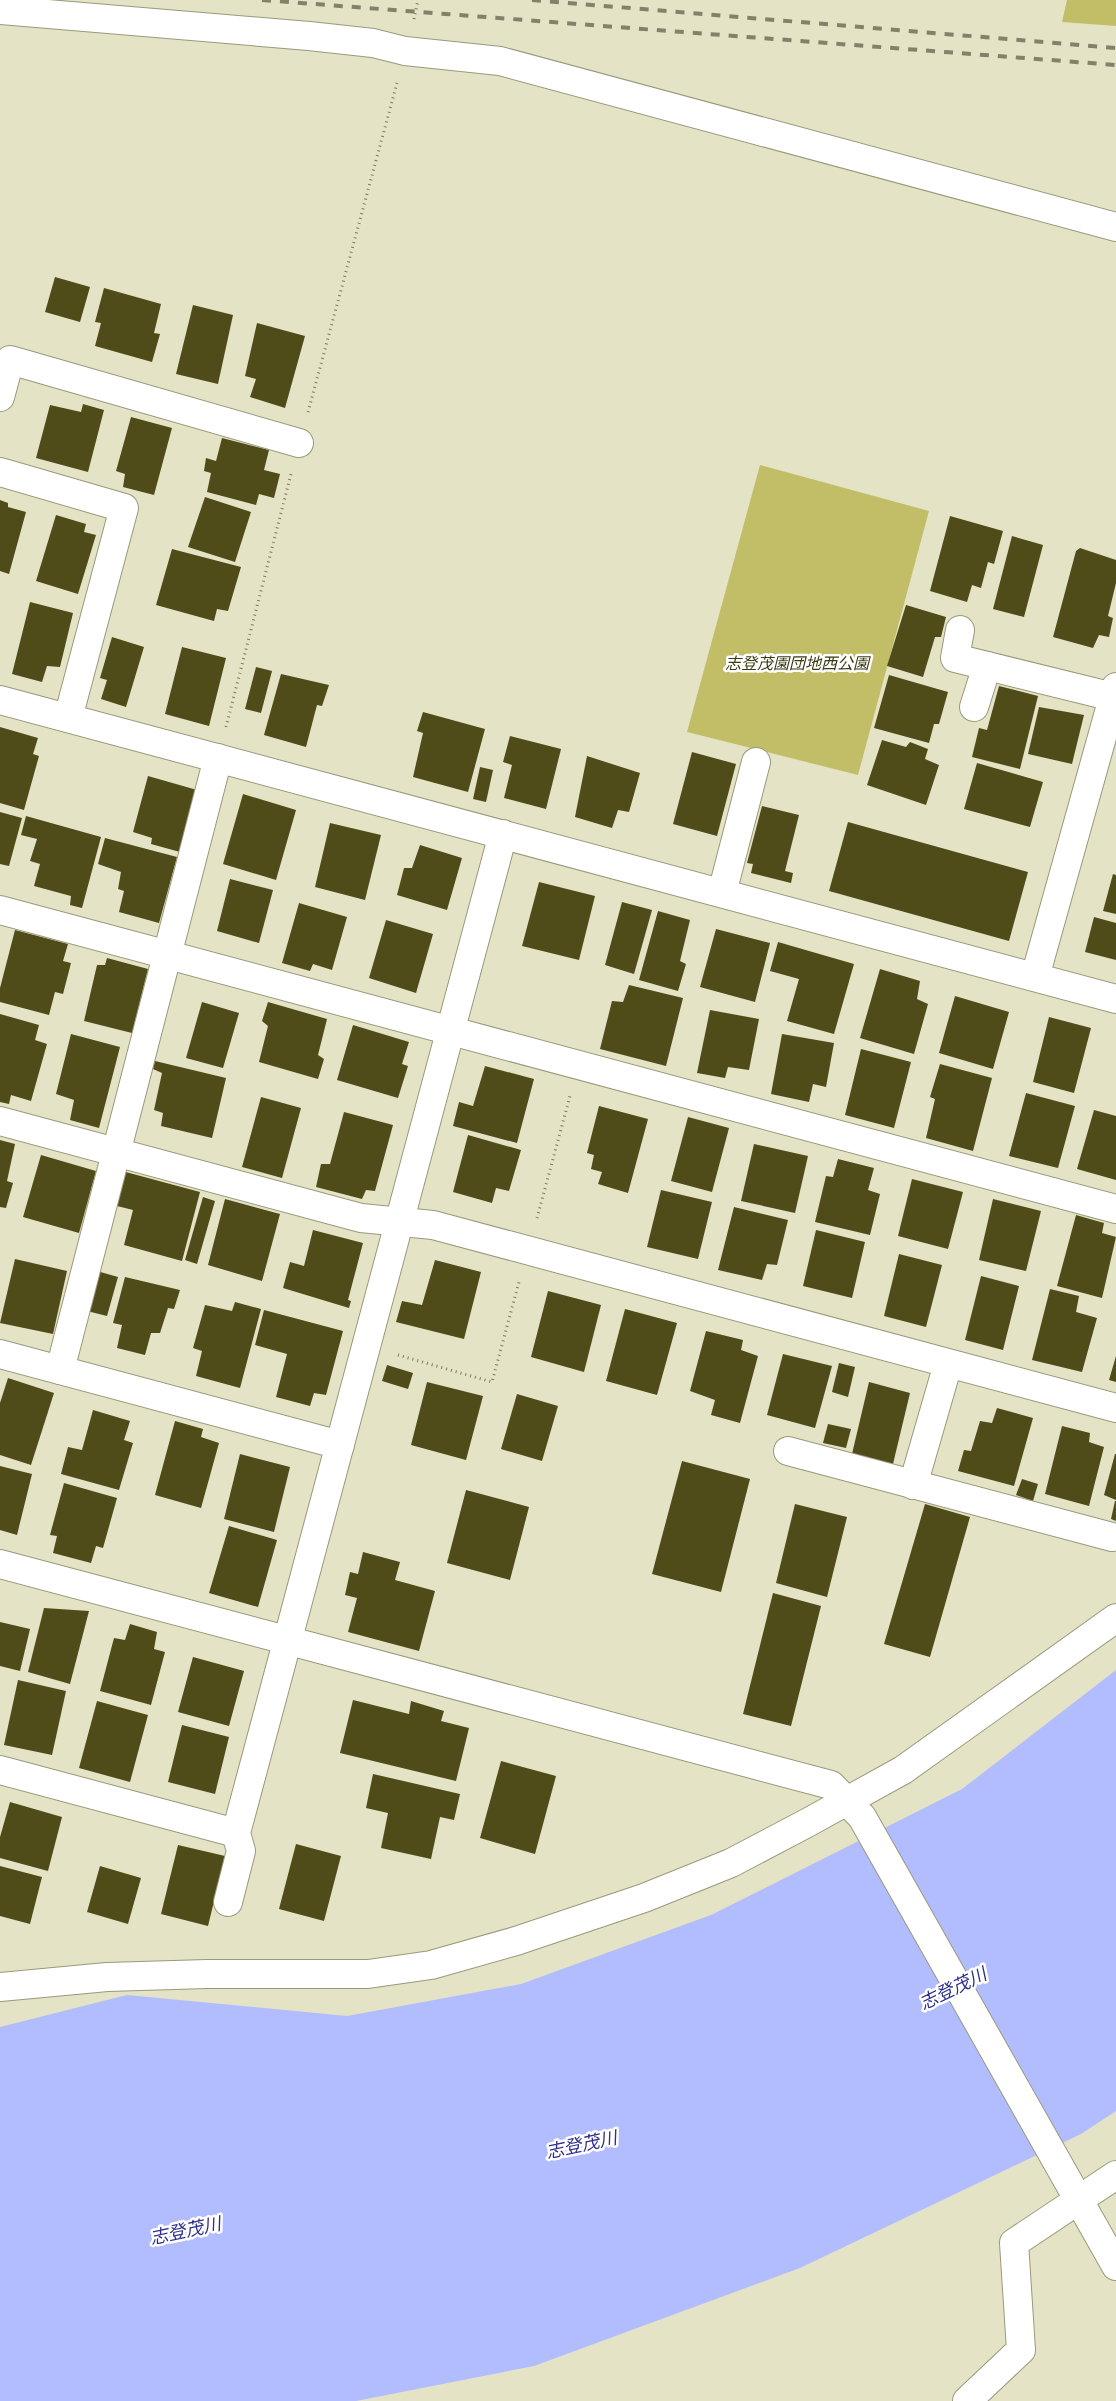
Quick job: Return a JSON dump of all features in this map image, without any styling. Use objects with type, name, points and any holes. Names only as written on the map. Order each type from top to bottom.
[{"type":"street","points":[[0,10],[309,36],[373,43],[406,50],[500,60],[1116,227]]},
{"type":"street","points":[[0,397],[10,360],[299,443]]},
{"type":"street","points":[[0,472],[124,508],[68,718]]},
{"type":"street","points":[[960,630],[955,658],[1114,692],[1035,977]]},
{"type":"street","points":[[974,707],[987,666]]},
{"type":"street","points":[[0,700],[1116,999]]},
{"type":"street","points":[[60,1370],[218,758]]},
{"type":"street","points":[[722,893],[756,762]]},
{"type":"street","points":[[228,1902],[241,1851],[236,1833],[503,834]]},
{"type":"street","points":[[0,910],[1116,1209]]},
{"type":"street","points":[[0,1121],[361,1218],[433,1225],[1116,1408]]},
{"type":"street","points":[[0,1354],[340,1445]]},
{"type":"street","points":[[913,1485],[948,1364]]},
{"type":"street","points":[[788,1451],[1112,1537]]},
{"type":"street","points":[[0,1564],[830,1785],[854,1809],[1116,2266]]},
{"type":"street","points":[[0,1987],[117,1976],[368,1974],[431,1965],[516,1941],[644,1898],[731,1863],[854,1809],[903,1770],[1116,1618]]},
{"type":"street","points":[[0,1770],[236,1833]]},
{"type":"street","points":[[967,2401],[1021,2350],[1014,2243],[1116,2175]]},
{"type":"path","points":[[218,758],[299,443],[418,0]]},
{"type":"green space","points":[[1067,0],[1116,0],[1116,26],[1062,22]]},
{"type":"green space","name":"志登茂園団地西公園","points":[[760,465],[929,511],[858,775],[687,732]]},
{"type":"water","name":"志登茂川","points":[[1116,1670],[1116,2111],[1081,2134],[800,2268],[534,2366],[356,2401],[0,2401],[0,2027],[127,1995],[347,2016],[521,1984],[711,1915],[962,1789]]},
{"type":"building","points":[[55,277],[90,287],[80,322],[45,312]]},
{"type":"building","points":[[104,288],[161,304],[154,333],[160,334],[152,362],[95,346],[101,323],[95,322]]},
{"type":"building","points":[[193,305],[233,315],[218,384],[176,374]]},
{"type":"building","points":[[257,323],[305,336],[285,408],[250,397],[256,379],[245,376]]},
{"type":"building","points":[[83,404],[104,410],[88,472],[36,458],[50,405],[81,412]]},
{"type":"building","points":[[131,417],[172,428],[154,495],[123,487],[125,474],[116,471]]},
{"type":"building","points":[[222,438],[269,450],[264,470],[280,474],[274,498],[259,494],[256,505],[207,492],[211,473],[204,471],[206,458],[216,461]]},
{"type":"building","points":[[205,497],[251,512],[235,562],[188,547]]},
{"type":"building","points":[[0,500],[8,503],[8,507],[26,512],[9,574],[0,571]]},
{"type":"building","points":[[56,515],[86,524],[84,532],[96,535],[78,594],[36,581]]},
{"type":"building","points":[[950,516],[1003,531],[994,564],[988,562],[981,588],[972,585],[967,602],[930,591]]},
{"type":"building","points":[[1012,536],[1043,545],[1024,617],[993,609]]},
{"type":"building","points":[[1080,548],[1116,560],[1116,583],[1108,616],[1113,618],[1109,637],[1099,635],[1093,648],[1053,637],[1076,551]]},
{"type":"building","points":[[172,549],[241,567],[228,611],[217,609],[214,621],[156,605]]},
{"type":"building","points":[[30,602],[73,613],[60,667],[47,666],[42,682],[12,674]]},
{"type":"building","points":[[906,605],[946,617],[941,637],[935,637],[923,677],[887,666]]},
{"type":"building","points":[[112,637],[144,647],[126,707],[101,699],[107,680],[100,678]]},
{"type":"building","points":[[182,647],[226,658],[209,726],[165,714]]},
{"type":"building","points":[[256,667],[272,671],[261,713],[245,709]]},
{"type":"building","points":[[281,674],[329,685],[322,706],[317,705],[306,747],[264,735]]},
{"type":"building","points":[[889,675],[948,692],[939,724],[934,724],[929,743],[874,728]]},
{"type":"building","points":[[999,686],[1038,696],[1020,769],[972,757],[979,728],[987,730]]},
{"type":"building","points":[[1039,707],[1084,715],[1072,764],[1028,754]]},
{"type":"building","points":[[423,712],[485,729],[468,792],[413,777],[423,733],[417,731]]},
{"type":"building","points":[[0,727],[38,738],[33,754],[39,756],[24,810],[0,803]]},
{"type":"building","points":[[510,736],[561,749],[546,809],[504,798],[512,765],[503,762]]},
{"type":"building","points":[[882,740],[906,747],[910,742],[928,749],[925,759],[939,765],[926,805],[867,785]]},
{"type":"building","points":[[692,752],[736,764],[717,836],[673,824]]},
{"type":"building","points":[[587,756],[640,773],[629,812],[618,810],[612,828],[575,817]]},
{"type":"building","points":[[977,763],[1043,782],[1030,827],[964,809]]},
{"type":"building","points":[[480,767],[493,770],[486,802],[473,799]]},
{"type":"building","points":[[148,776],[197,790],[180,852],[151,844],[152,838],[133,832]]},
{"type":"building","points":[[243,794],[296,810],[276,880],[223,864]]},
{"type":"building","points":[[762,806],[799,815],[785,871],[793,873],[791,883],[751,873],[753,864],[747,863]]},
{"type":"building","points":[[0,812],[22,818],[9,866],[0,864]]},
{"type":"building","points":[[26,816],[101,837],[82,908],[70,905],[71,896],[34,886],[40,864],[30,861],[37,839],[21,835]]},
{"type":"building","points":[[848,822],[1028,872],[1009,941],[829,891]]},
{"type":"building","points":[[330,823],[381,835],[365,900],[315,887]]},
{"type":"building","points":[[105,838],[177,857],[159,923],[119,912],[124,891],[118,889],[121,872],[98,864]]},
{"type":"building","points":[[420,845],[462,858],[447,910],[397,895],[404,868],[412,868]]},
{"type":"building","points":[[1113,874],[1116,875],[1116,914],[1103,911]]},
{"type":"building","points":[[230,879],[273,890],[259,943],[217,931]]},
{"type":"building","points":[[539,882],[595,896],[579,960],[522,946]]},
{"type":"building","points":[[622,902],[652,910],[634,974],[605,965]]},
{"type":"building","points":[[299,903],[347,917],[332,970],[313,964],[310,971],[282,963]]},
{"type":"building","points":[[658,911],[690,920],[680,961],[686,964],[678,991],[639,980]]},
{"type":"building","points":[[1094,917],[1116,923],[1116,960],[1085,952]]},
{"type":"building","points":[[386,920],[433,934],[416,993],[369,978]]},
{"type":"building","points":[[716,929],[770,943],[755,1002],[700,987]]},
{"type":"building","points":[[15,930],[68,944],[63,961],[71,963],[63,994],[55,992],[49,1015],[0,1002],[0,988]]},
{"type":"building","points":[[778,942],[854,964],[834,1034],[787,1021],[799,979],[770,971]]},
{"type":"building","points":[[107,958],[148,969],[132,1033],[84,1021],[97,965],[105,965]]},
{"type":"building","points":[[880,969],[920,981],[917,999],[928,1004],[914,1054],[860,1038]]},
{"type":"building","points":[[629,985],[683,998],[666,1066],[600,1049],[612,1001],[623,1002]]},
{"type":"building","points":[[955,996],[1009,1012],[993,1069],[939,1053]]},
{"type":"building","points":[[202,1002],[239,1013],[223,1068],[186,1058]]},
{"type":"building","points":[[268,1002],[327,1019],[318,1055],[324,1059],[318,1079],[259,1062],[268,1026],[262,1021]]},
{"type":"building","points":[[710,1010],[759,1019],[749,1070],[728,1067],[725,1078],[697,1073]]},
{"type":"building","points":[[0,1014],[39,1025],[35,1040],[47,1044],[31,1101],[11,1095],[9,1104],[0,1102]]},
{"type":"building","points":[[1049,1017],[1091,1028],[1074,1093],[1033,1082]]},
{"type":"building","points":[[353,1025],[409,1042],[402,1064],[408,1066],[398,1098],[337,1080]]},
{"type":"building","points":[[71,1034],[120,1047],[99,1128],[70,1120],[74,1100],[56,1094]]},
{"type":"building","points":[[782,1034],[834,1043],[826,1087],[813,1084],[809,1102],[771,1094]]},
{"type":"building","points":[[861,1049],[911,1062],[894,1128],[845,1115]]},
{"type":"building","points":[[155,1061],[226,1078],[212,1138],[161,1126],[163,1113],[154,1110],[162,1073],[153,1069]]},
{"type":"building","points":[[940,1064],[992,1078],[973,1151],[926,1138],[935,1099],[930,1097]]},
{"type":"building","points":[[485,1066],[534,1079],[517,1143],[453,1126],[459,1102],[473,1106]]},
{"type":"building","points":[[1026,1093],[1075,1106],[1058,1168],[1009,1156]]},
{"type":"building","points":[[261,1097],[301,1108],[282,1178],[242,1167]]},
{"type":"building","points":[[599,1106],[648,1119],[628,1193],[598,1184],[602,1172],[591,1169],[594,1155],[587,1153]]},
{"type":"building","points":[[1094,1110],[1116,1116],[1116,1180],[1077,1169]]},
{"type":"building","points":[[344,1112],[393,1125],[375,1191],[366,1190],[362,1199],[316,1187],[321,1164],[330,1164]]},
{"type":"building","points":[[688,1117],[729,1128],[712,1192],[671,1181]]},
{"type":"building","points":[[468,1135],[521,1150],[509,1191],[496,1188],[492,1203],[453,1192]]},
{"type":"building","points":[[0,1140],[15,1144],[7,1181],[13,1183],[6,1208],[0,1207]]},
{"type":"building","points":[[754,1144],[808,1156],[795,1213],[741,1201]]},
{"type":"building","points":[[41,1155],[96,1171],[79,1233],[23,1217]]},
{"type":"building","points":[[838,1159],[874,1168],[868,1190],[880,1194],[870,1235],[815,1222],[826,1176],[833,1177]]},
{"type":"building","points":[[122,1171],[200,1192],[182,1261],[124,1245],[133,1210],[113,1205]]},
{"type":"building","points":[[912,1179],[963,1192],[948,1249],[898,1236]]},
{"type":"building","points":[[661,1190],[712,1202],[698,1259],[647,1247]]},
{"type":"building","points":[[203,1197],[215,1201],[197,1264],[185,1260]]},
{"type":"building","points":[[225,1199],[280,1214],[262,1281],[208,1265]]},
{"type":"building","points":[[993,1199],[1041,1211],[1026,1271],[979,1260]]},
{"type":"building","points":[[734,1207],[788,1220],[777,1265],[767,1264],[762,1280],[718,1270]]},
{"type":"building","points":[[1076,1215],[1104,1223],[1102,1233],[1116,1237],[1102,1298],[1057,1286]]},
{"type":"building","points":[[313,1230],[363,1243],[348,1300],[351,1301],[349,1308],[283,1288],[290,1262],[304,1266]]},
{"type":"building","points":[[816,1230],[865,1242],[852,1298],[803,1286]]},
{"type":"building","points":[[899,1254],[942,1265],[926,1327],[884,1316]]},
{"type":"building","points":[[15,1259],[67,1271],[53,1334],[0,1323]]},
{"type":"building","points":[[435,1260],[481,1272],[464,1339],[396,1322],[402,1301],[422,1305]]},
{"type":"building","points":[[97,1271],[118,1277],[107,1316],[87,1311]]},
{"type":"building","points":[[981,1276],[1019,1286],[1003,1350],[965,1340]]},
{"type":"building","points":[[125,1277],[180,1290],[174,1309],[168,1308],[160,1333],[151,1333],[145,1355],[117,1348],[122,1325],[113,1323]]},
{"type":"building","points":[[1050,1289],[1079,1296],[1076,1312],[1097,1318],[1082,1372],[1032,1360]]},
{"type":"building","points":[[548,1291],[601,1305],[584,1372],[531,1357]]},
{"type":"building","points":[[235,1302],[261,1309],[240,1388],[196,1376],[202,1351],[193,1348],[205,1305],[232,1311]]},
{"type":"building","points":[[625,1309],[677,1323],[657,1395],[606,1381]]},
{"type":"building","points":[[264,1310],[343,1331],[326,1395],[314,1393],[310,1406],[276,1397],[287,1354],[255,1345]]},
{"type":"building","points":[[706,1331],[743,1340],[741,1350],[758,1356],[740,1423],[711,1415],[715,1400],[690,1391]]},
{"type":"building","points":[[783,1354],[832,1366],[815,1428],[767,1415]]},
{"type":"building","points":[[1116,1356],[1116,1382],[1109,1380]]},
{"type":"building","points":[[839,1363],[855,1367],[848,1397],[832,1392]]},
{"type":"building","points":[[387,1365],[413,1373],[408,1389],[382,1381]]},
{"type":"building","points":[[8,1378],[54,1393],[31,1465],[0,1455],[0,1403]]},
{"type":"building","points":[[427,1382],[483,1396],[466,1460],[411,1445]]},
{"type":"building","points":[[869,1382],[910,1393],[893,1464],[852,1454]]},
{"type":"building","points":[[517,1394],[558,1406],[542,1461],[501,1449]]},
{"type":"building","points":[[997,1408],[1033,1418],[1014,1486],[958,1471],[964,1450],[971,1451],[980,1421],[992,1423]]},
{"type":"building","points":[[93,1410],[130,1421],[124,1440],[133,1443],[119,1490],[61,1474],[68,1447],[82,1450]]},
{"type":"building","points":[[175,1421],[203,1429],[201,1437],[219,1443],[201,1508],[155,1495]]},
{"type":"building","points":[[828,1424],[851,1429],[846,1448],[823,1443]]},
{"type":"building","points":[[1062,1426],[1090,1433],[1089,1442],[1104,1447],[1089,1506],[1045,1494]]},
{"type":"building","points":[[240,1454],[290,1467],[274,1532],[224,1519]]},
{"type":"building","points":[[1116,1454],[1116,1500],[1104,1495]]},
{"type":"building","points":[[682,1461],[750,1479],[721,1592],[652,1574]]},
{"type":"building","points":[[0,1466],[32,1474],[17,1535],[0,1530]]},
{"type":"building","points":[[1022,1479],[1038,1484],[1033,1501],[1016,1495]]},
{"type":"building","points":[[64,1483],[117,1498],[103,1548],[96,1546],[91,1563],[53,1553],[57,1536],[50,1535]]},
{"type":"building","points":[[466,1490],[529,1507],[510,1580],[447,1563]]},
{"type":"building","points":[[1116,1501],[1116,1521],[1111,1519]]},
{"type":"building","points":[[795,1504],[847,1517],[827,1597],[776,1583]]},
{"type":"building","points":[[925,1504],[970,1517],[930,1657],[884,1644]]},
{"type":"building","points":[[229,1526],[277,1540],[258,1607],[209,1593]]},
{"type":"building","points":[[363,1552],[400,1562],[395,1580],[435,1591],[419,1651],[348,1632],[357,1598],[345,1595],[350,1572],[358,1574]]},
{"type":"building","points":[[773,1593],[821,1606],[791,1726],[743,1714]]},
{"type":"building","points":[[44,1608],[89,1611],[70,1684],[28,1672]]},
{"type":"building","points":[[0,1622],[30,1629],[20,1671],[0,1666]]},
{"type":"building","points":[[130,1624],[157,1632],[154,1649],[165,1652],[151,1705],[100,1691],[114,1638],[125,1640]]},
{"type":"building","points":[[193,1657],[244,1671],[229,1726],[178,1712]]},
{"type":"building","points":[[18,1680],[66,1691],[52,1755],[4,1745]]},
{"type":"building","points":[[353,1700],[409,1714],[411,1701],[444,1711],[441,1721],[469,1728],[456,1781],[340,1753]]},
{"type":"building","points":[[97,1701],[148,1715],[130,1782],[79,1768]]},
{"type":"building","points":[[182,1725],[229,1737],[215,1794],[168,1782]]},
{"type":"building","points":[[501,1761],[556,1776],[535,1854],[480,1838]]},
{"type":"building","points":[[373,1774],[460,1794],[454,1820],[440,1817],[431,1859],[381,1848],[388,1813],[366,1808]]},
{"type":"building","points":[[10,1802],[62,1817],[48,1871],[0,1858],[0,1837]]},
{"type":"building","points":[[296,1844],[341,1856],[324,1921],[279,1909]]},
{"type":"building","points":[[178,1845],[225,1856],[208,1926],[161,1914]]},
{"type":"building","points":[[0,1866],[42,1877],[30,1924],[0,1916]]},
{"type":"building","points":[[100,1866],[141,1878],[128,1924],[87,1912]]},
{"type":"railway","points":[[262,0],[1116,65]]},
{"type":"railway","points":[[532,0],[1116,48]]}]
